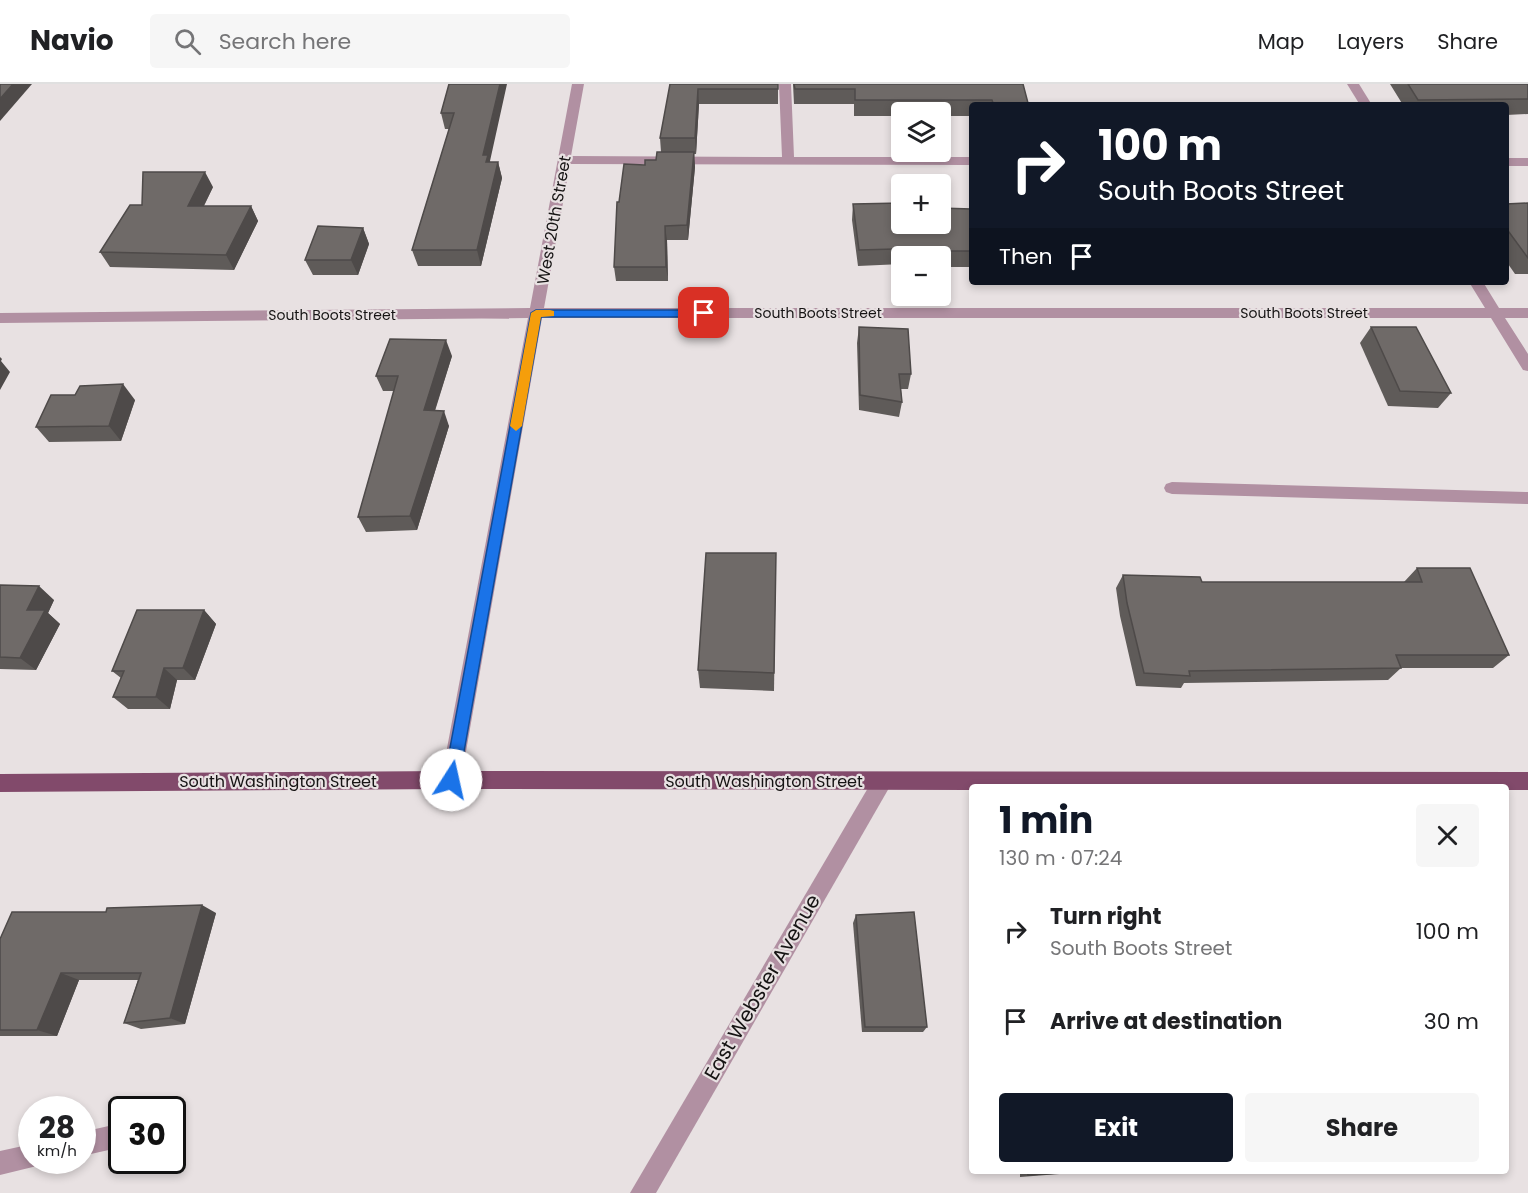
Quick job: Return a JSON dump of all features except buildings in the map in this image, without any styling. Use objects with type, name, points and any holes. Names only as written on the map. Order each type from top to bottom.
[{"type":"main road","name":"South Washington Street","points":[[0,783],[451,780],[1528,781]]},
{"type":"street","name":"West 20th Street","points":[[451,780],[578,84]]},
{"type":"street","points":[[785,84],[788,161]]},
{"type":"street","points":[[1353,84],[1364,102]]},
{"type":"street","points":[[565,160],[969,161]]},
{"type":"street","points":[[1509,162],[1528,162]]},
{"type":"street","points":[[1478,285],[1528,366]]},
{"type":"street","name":"South Boots Street","points":[[0,318],[536,313],[1528,314]]},
{"type":"street","points":[[1172,488],[1528,498]]},
{"type":"street","name":"East Webster Avenue","points":[[642,1193],[882,782]]},
{"type":"street","points":[[0,1163],[18,1159]]},
{"type":"slow traffic","points":[[516,426],[536,313],[550,313]]},
{"type":"route","points":[[451,780],[536,313],[704,313]]}]
